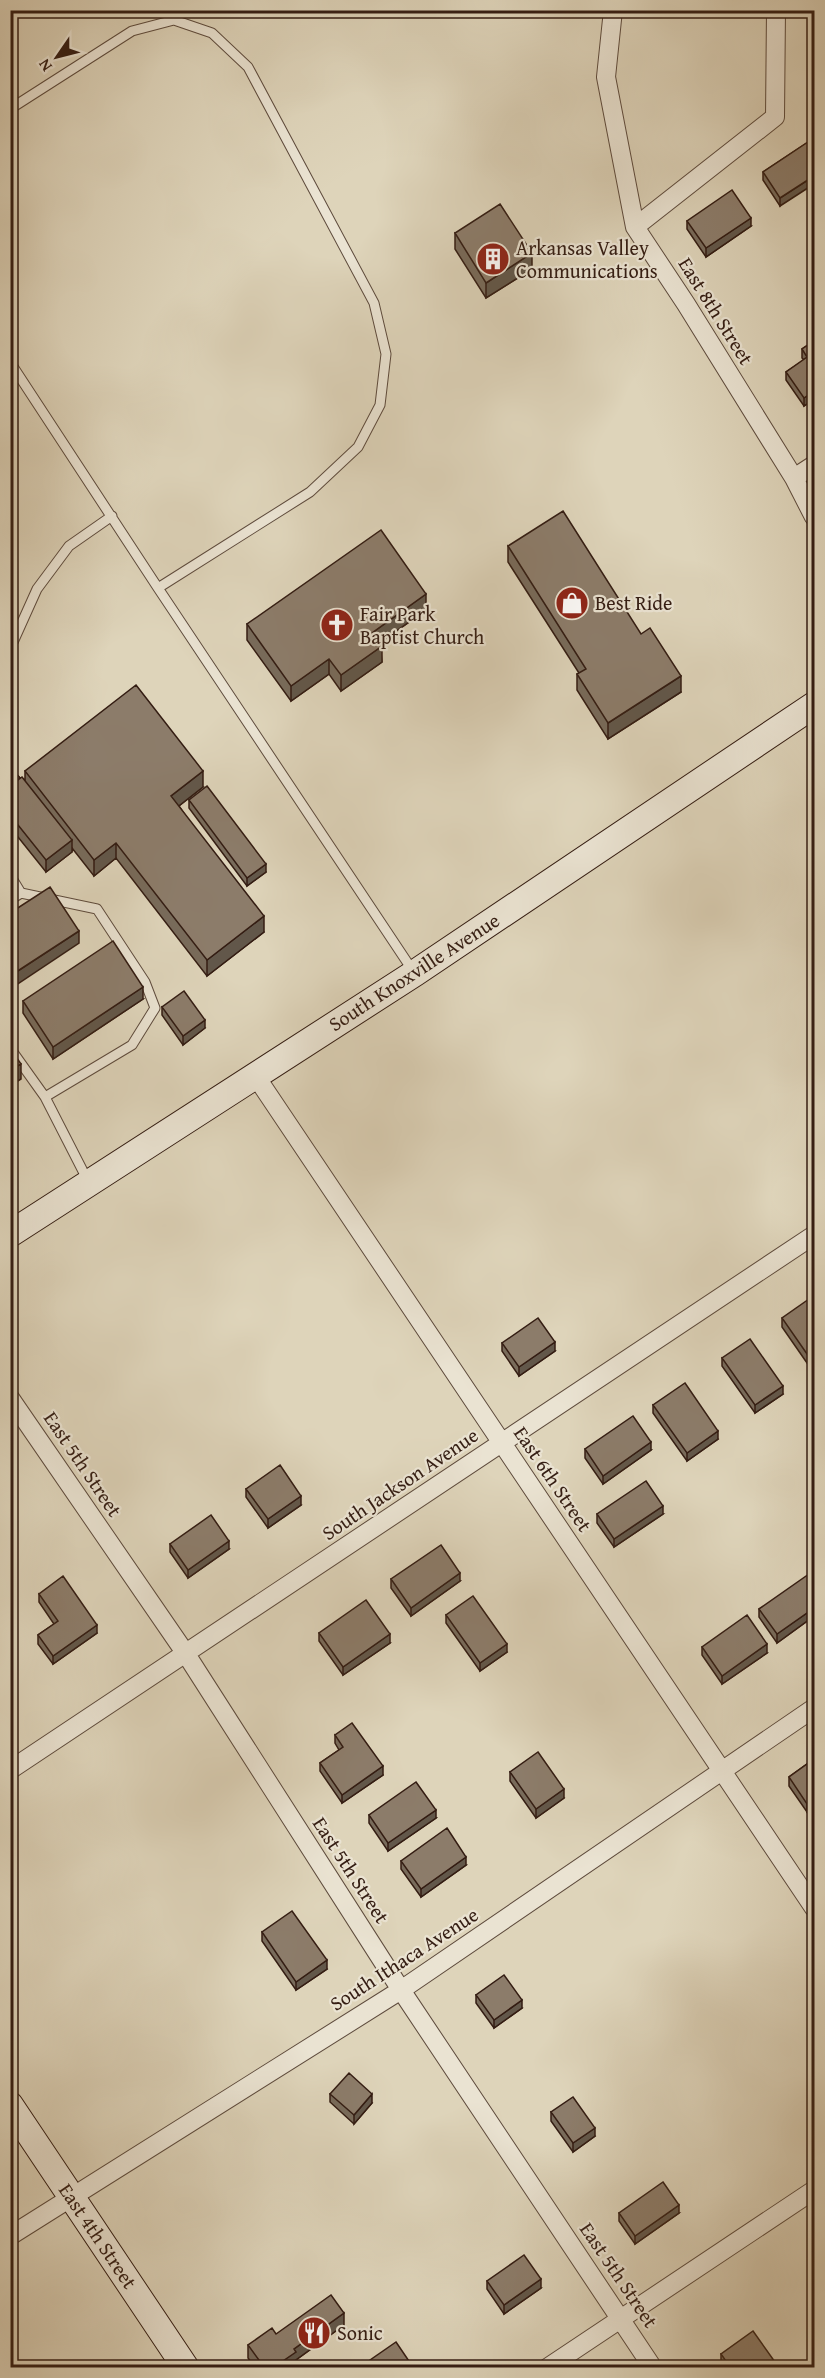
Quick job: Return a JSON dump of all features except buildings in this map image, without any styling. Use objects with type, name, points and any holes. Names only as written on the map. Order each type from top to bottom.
[{"type":"main road","name":"South Knoxville Avenue","points":[[10,1234],[415,973],[814,705]]},
{"type":"main road","name":"East 4th Street","points":[[10,2105],[186,2367]]},
{"type":"street","name":"East 8th Street","points":[[613,10],[606,77],[635,227],[686,304],[794,478],[814,517]]},
{"type":"street","points":[[635,227],[775,117],[776,10]]},
{"type":"street","points":[[794,478],[814,465]]},
{"type":"street","name":"East 6th Street","points":[[255,1075],[814,1908]]},
{"type":"street","name":"South Jackson Avenue","points":[[10,1770],[814,1235]]},
{"type":"street","name":"East 5th Street","points":[[10,1398],[186,1654],[401,1990],[653,2367]]},
{"type":"street","name":"South Ithaca Avenue","points":[[10,2236],[401,1990],[814,1708]]},
{"type":"street","points":[[547,2367],[814,2190]]},
{"type":"lane","points":[[10,109],[132,31],[174,20],[212,33],[248,67],[374,303],[386,354],[380,405],[358,447],[310,492],[158,588]]},
{"type":"lane","points":[[10,362],[415,973]]},
{"type":"lane","points":[[10,649],[37,589],[69,546],[112,516]]},
{"type":"lane","points":[[10,875],[21,892],[97,909],[145,982],[155,1008],[132,1045],[45,1097]]},
{"type":"lane","points":[[10,900],[21,892]]},
{"type":"lane","points":[[10,1048],[45,1097],[89,1183]]},
{"type":"place","name":"Arkansas Valley Communications","points":[[493,259]]},
{"type":"place","name":"Best Ride","points":[[572,603]]},
{"type":"place","name":"Fair Park Baptist Church","points":[[337,625]]},
{"type":"place","name":"Sonic","points":[[314,2333]]}]
